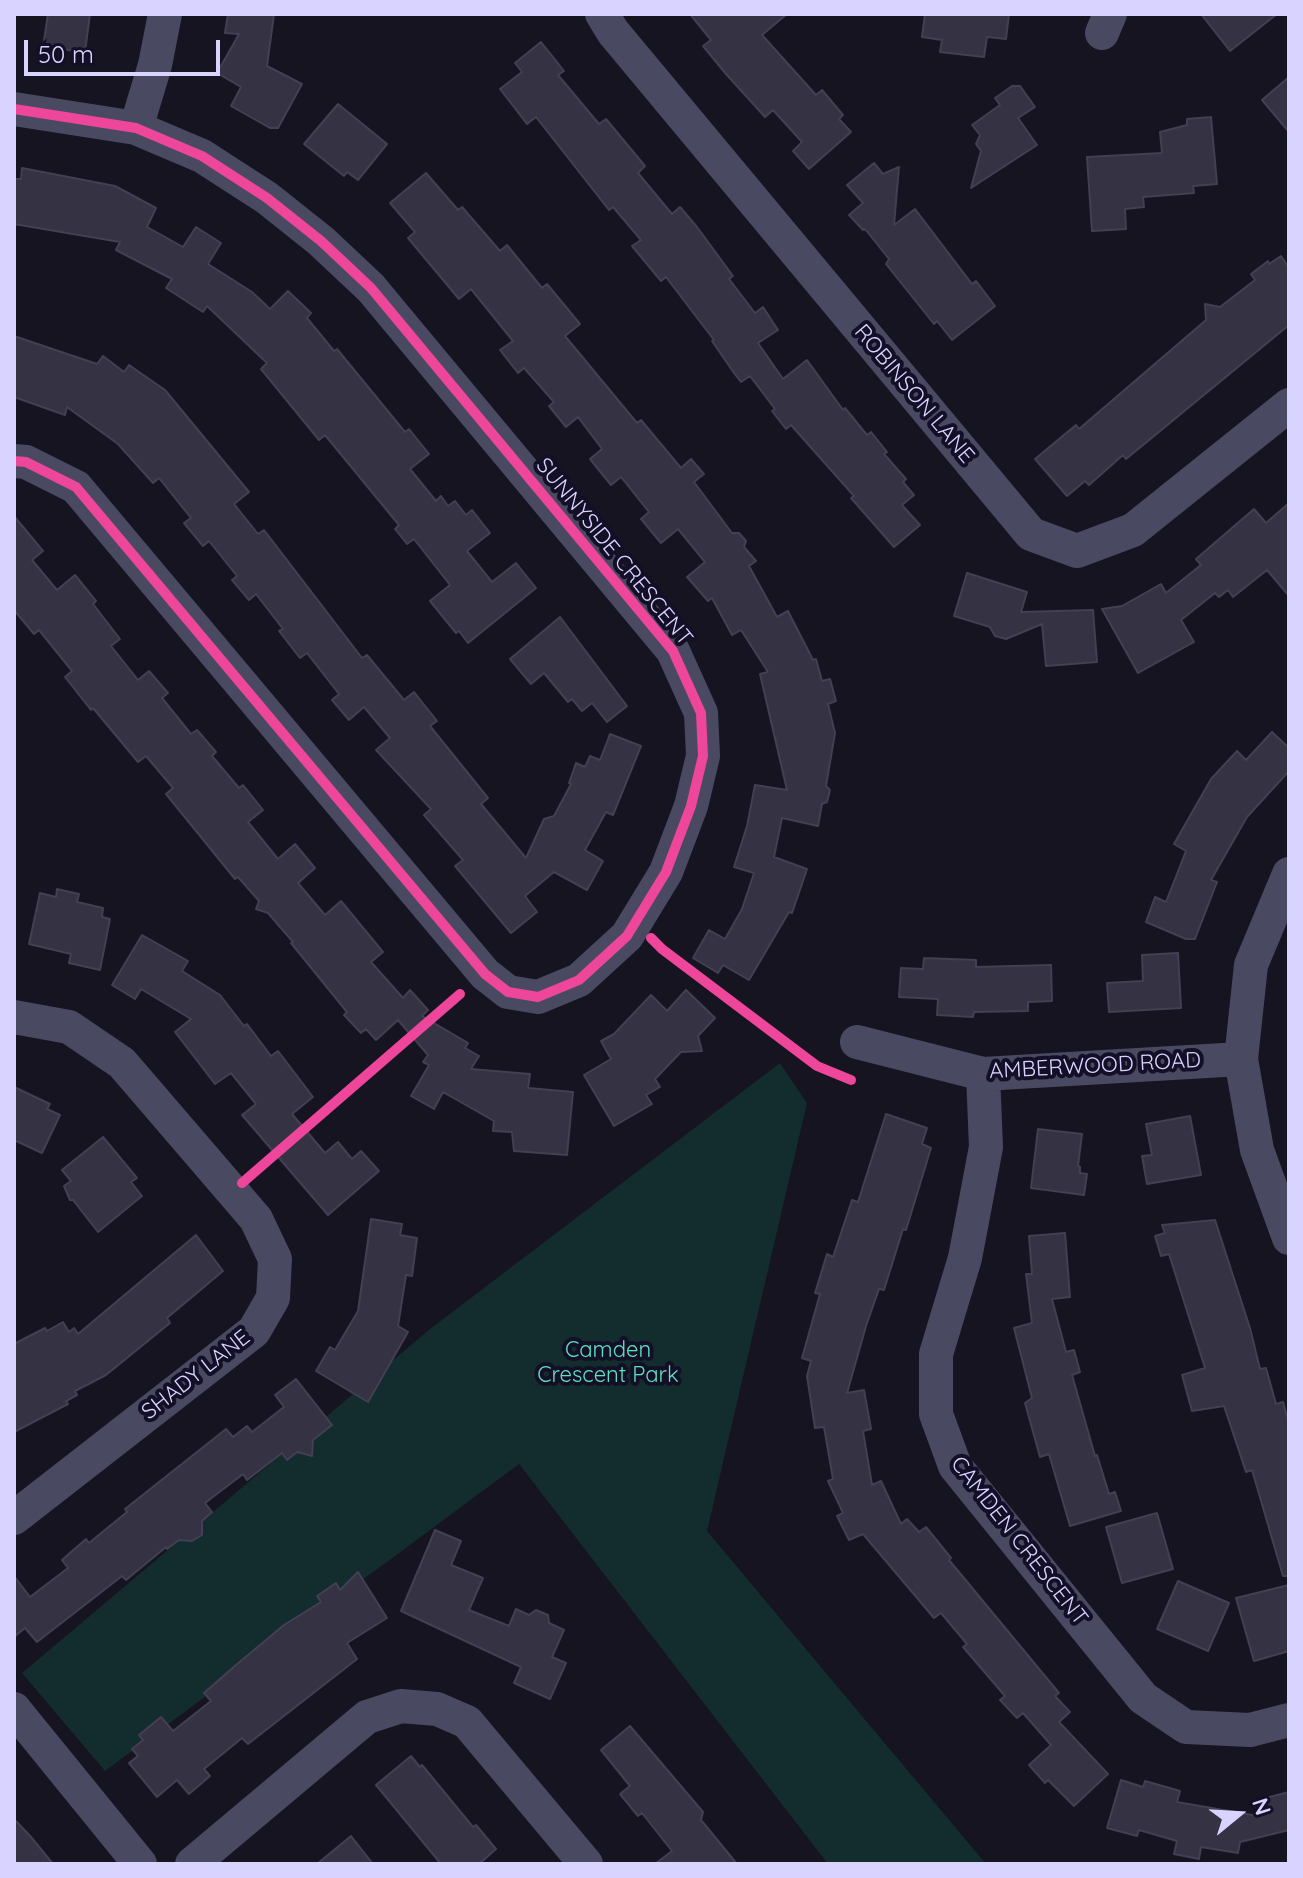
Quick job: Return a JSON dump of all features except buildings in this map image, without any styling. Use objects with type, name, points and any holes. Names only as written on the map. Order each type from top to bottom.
[{"type":"street","points":[[136,128],[155,65],[165,14]]},
{"type":"street","name":"ROBINSON LANE","points":[[602,14],[613,32],[1031,534],[1077,551],[1133,530],[1289,405]]},
{"type":"street","name":"SUNNYSIDE CRESCENT","points":[[14,109],[136,128],[202,156],[267,198],[321,241],[361,279],[673,651],[701,713],[703,756],[691,806],[666,872],[627,936],[579,980],[538,997],[508,992],[485,974],[76,487],[26,462],[14,461]]},
{"type":"street","points":[[1289,874],[1251,965],[1241,1059],[1257,1150],[1289,1238]]},
{"type":"street","name":"SHADY LANE","points":[[14,1017],[69,1027],[122,1063],[256,1219],[275,1259],[273,1298],[254,1331],[14,1518]]},
{"type":"street","name":"AMBERWOOD ROAD","points":[[857,1042],[983,1074],[1241,1059]]},
{"type":"street","name":"CAMDEN CRESCENT","points":[[983,1074],[986,1147],[965,1258],[936,1354],[936,1414],[955,1466],[1143,1698],[1186,1727],[1250,1730],[1289,1720]]},
{"type":"street","points":[[192,1864],[367,1717],[401,1706],[437,1709],[467,1722],[586,1864]]},
{"type":"street","points":[[14,1709],[140,1864]]},
{"type":"green space","name":"Camden Crescent Park","points":[[780,1063],[807,1103],[707,1531],[986,1864],[828,1864],[519,1464],[105,1771],[22,1673],[430,1329]]},
{"type":"cycle path","points":[[14,109],[136,128],[202,156],[267,198],[321,241],[371,288],[673,651],[701,713],[703,756],[691,806],[666,872],[627,936],[579,980],[538,997],[508,992],[485,974],[76,487],[26,462],[14,461]]},
{"type":"cycle path","points":[[651,938],[817,1066],[851,1080]]},
{"type":"cycle path","points":[[242,1183],[460,994]]}]
